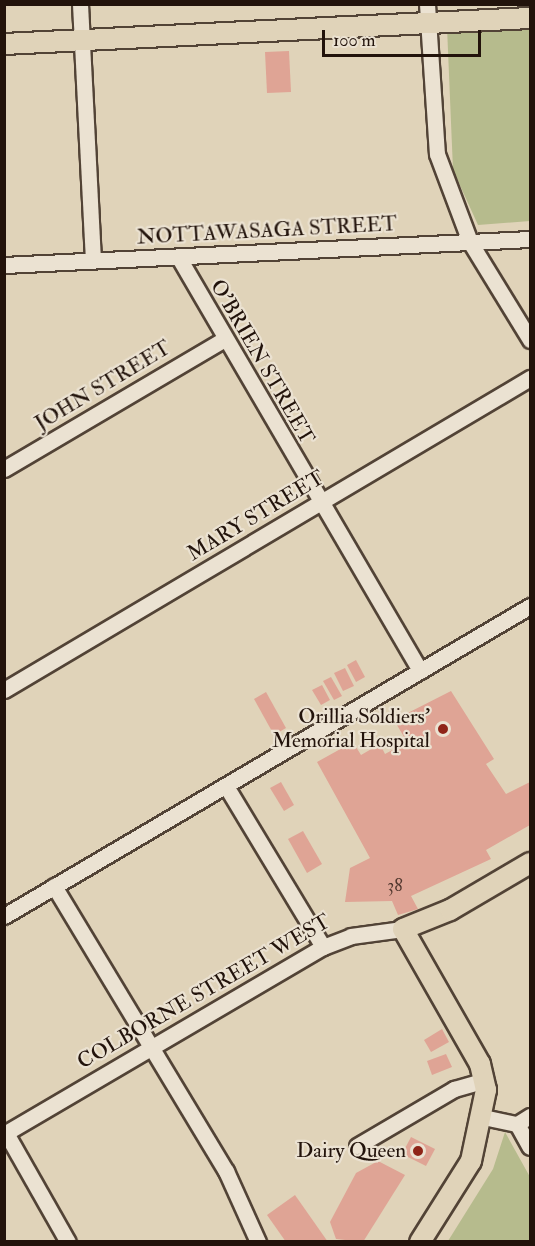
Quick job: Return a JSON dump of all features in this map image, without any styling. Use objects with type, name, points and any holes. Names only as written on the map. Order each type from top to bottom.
[{"type":"main road","points":[[4,44],[428,13],[531,18]]},
{"type":"main road","name":"COLBORNE STREET WEST","points":[[403,929],[433,919],[531,863]]},
{"type":"main road","points":[[403,929],[485,1080],[483,1117],[471,1161],[420,1242]]},
{"type":"street","points":[[80,4],[93,260]]},
{"type":"street","points":[[428,13],[435,146],[470,242],[531,339]]},
{"type":"street","name":"NOTTAWASAGA STREET","points":[[4,265],[531,239]]},
{"type":"street","name":"O'BRIEN STREET","points":[[179,258],[223,340],[420,671]]},
{"type":"street","name":"JOHN STREET","points":[[4,469],[223,340]]},
{"type":"street","name":"MARY STREET","points":[[4,690],[531,378]]},
{"type":"street","points":[[4,916],[531,606]]},
{"type":"street","points":[[226,786],[323,947]]},
{"type":"street","points":[[54,886],[226,1170],[258,1242]]},
{"type":"street","name":"COLBORNE STREET WEST","points":[[5,1134],[323,947],[351,936],[403,929]]},
{"type":"street","points":[[357,1146],[459,1087],[485,1080]]},
{"type":"street","points":[[483,1117],[524,1120],[531,1147]]},
{"type":"street","points":[[5,1134],[68,1242]]},
{"type":"green space","points":[[530,26],[530,221],[478,225],[453,170],[447,27]]},
{"type":"green space","points":[[505,1132],[530,1177],[530,1241],[448,1241],[493,1169]]},
{"type":"building","points":[[289,51],[291,92],[267,93],[265,52]]},
{"type":"building","points":[[356,660],[365,677],[356,682],[347,665]]},
{"type":"building","points":[[345,668],[354,686],[343,691],[334,673]]},
{"type":"building","points":[[331,677],[342,696],[334,700],[323,681]]},
{"type":"building","points":[[322,685],[330,700],[321,705],[312,690]]},
{"type":"building","points":[[451,691],[494,759],[486,764],[506,794],[530,782],[530,825],[486,850],[491,859],[411,896],[418,909],[398,915],[392,901],[345,902],[350,868],[370,858],[317,762],[353,742],[361,755],[380,744],[385,754],[407,742],[394,720]]},
{"type":"building","points":[[266,692],[286,728],[274,735],[254,699]]},
{"type":"building","points":[[281,782],[294,805],[284,811],[270,788]]},
{"type":"building","points":[[303,831],[322,864],[307,873],[288,839]]},
{"type":"building","points":[[442,1029],[449,1042],[431,1052],[424,1040]]},
{"type":"building","points":[[446,1054],[452,1067],[432,1075],[427,1061]]},
{"type":"building","points":[[411,1137],[435,1149],[426,1166],[402,1154]]},
{"type":"building","points":[[378,1161],[405,1175],[363,1242],[336,1239],[330,1222],[356,1173]]},
{"type":"building","points":[[295,1195],[328,1242],[286,1242],[267,1215]]},
{"type":"place","name":"Orillia Soldiers' Memorial Hospital","points":[[443,729]]},
{"type":"place","name":"Dairy Queen","points":[[418,1151]]}]
